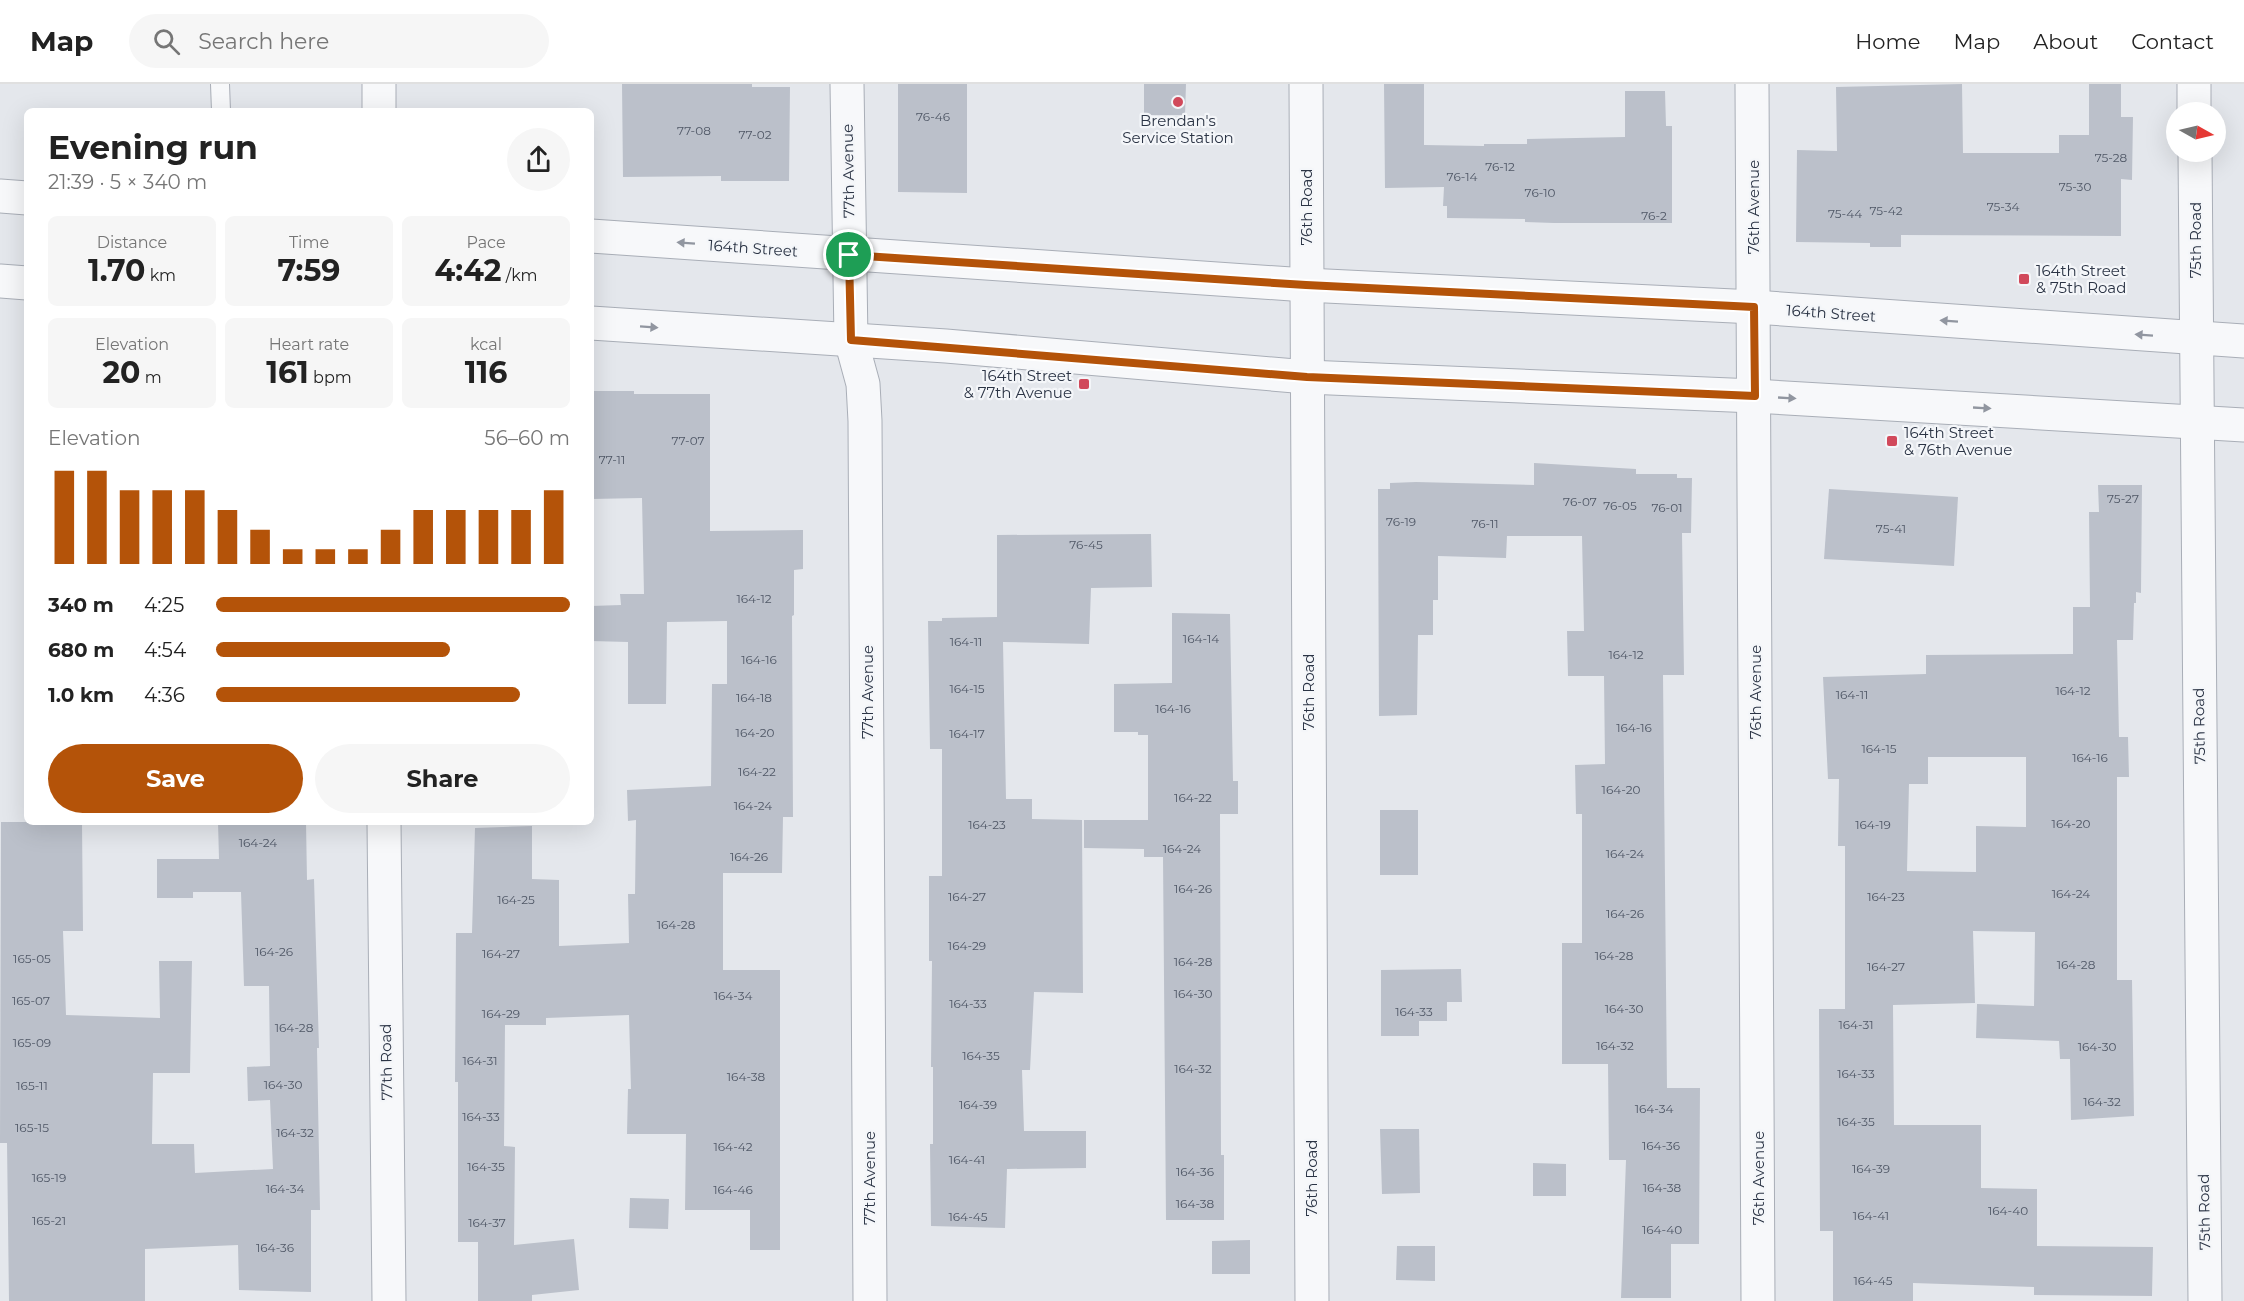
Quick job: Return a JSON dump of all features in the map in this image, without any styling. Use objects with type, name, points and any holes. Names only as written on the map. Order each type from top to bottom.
[{"type":"street","points":[[380,84],[380,108]]},
{"type":"street","name":"77th Avenue","points":[[847,84],[851,340],[863,384],[866,421],[870,1301]]},
{"type":"street","name":"76th Road","points":[[1306,84],[1312,1301]]},
{"type":"street","name":"76th Avenue","points":[[1752,84],[1758,1301]]},
{"type":"street","points":[[2194,84],[2194,102]]},
{"type":"street","name":"75th Road","points":[[2194,162],[2205,1301]]},
{"type":"street","points":[[0,196],[24,198]]},
{"type":"street","name":"164th Street","points":[[594,237],[1306,285],[1754,307],[2244,341]]},
{"type":"street","points":[[0,281],[24,283]]},
{"type":"street","points":[[594,323],[851,340],[1307,377],[1755,396],[2244,425]]},
{"type":"street","name":"77th Road","points":[[384,825],[389,1301]]},
{"type":"lane","points":[[220,84],[221,108]]},
{"type":"building","points":[[622,84],[752,84],[752,87],[790,87],[789,181],[721,181],[721,176],[623,177]]},
{"type":"building","points":[[898,84],[967,84],[967,193],[898,192]]},
{"type":"building","points":[[1144,84],[1186,84],[1185,115],[1144,115]]},
{"type":"building","points":[[1384,84],[1424,84],[1424,145],[1484,146],[1484,144],[1527,144],[1527,139],[1625,137],[1625,91],[1665,91],[1666,126],[1672,126],[1672,223],[1554,223],[1525,222],[1525,219],[1447,218],[1447,206],[1443,206],[1444,187],[1385,188]]},
{"type":"building","points":[[1962,84],[1963,153],[2059,153],[2059,135],[2089,135],[2089,84],[2121,84],[2121,117],[2133,117],[2132,180],[2121,179],[2121,236],[1901,235],[1901,247],[1870,247],[1870,243],[1796,242],[1797,150],[1837,151],[1836,87]]},
{"type":"building","points":[[594,391],[634,391],[634,394],[710,394],[710,531],[803,530],[803,569],[794,570],[794,615],[792,616],[793,817],[783,817],[782,873],[723,873],[723,970],[780,970],[780,1250],[750,1250],[750,1210],[685,1210],[686,1134],[627,1134],[628,1089],[631,1089],[629,1015],[546,1018],[546,1025],[505,1025],[504,1146],[515,1147],[514,1245],[574,1239],[579,1290],[532,1295],[532,1301],[478,1301],[478,1242],[458,1242],[458,1082],[455,1082],[456,933],[472,933],[475,828],[532,826],[532,879],[559,880],[559,946],[629,943],[628,894],[635,894],[636,820],[628,821],[627,790],[711,786],[712,684],[727,684],[727,621],[667,622],[666,704],[628,704],[628,642],[594,641],[594,606],[621,605],[620,594],[644,594],[642,498],[594,499]]},
{"type":"building","points":[[1534,463],[1636,469],[1636,474],[1677,474],[1677,478],[1692,478],[1691,533],[1682,533],[1684,675],[1663,675],[1667,1088],[1700,1088],[1699,1244],[1671,1244],[1671,1298],[1621,1298],[1626,1160],[1609,1160],[1608,1064],[1562,1064],[1562,943],[1582,943],[1582,814],[1576,814],[1575,765],[1605,764],[1604,676],[1568,676],[1567,631],[1584,631],[1582,536],[1507,536],[1506,558],[1438,556],[1438,600],[1433,600],[1433,635],[1418,635],[1417,715],[1379,716],[1378,489],[1390,489],[1390,483],[1416,482],[1534,485]]},
{"type":"building","points":[[2098,485],[2142,485],[2141,593],[2136,592],[2136,603],[2134,603],[2133,640],[2117,640],[2119,737],[2128,737],[2129,777],[2117,777],[2117,980],[2132,980],[2134,1116],[2071,1120],[2070,1059],[2060,1059],[2059,1041],[1976,1038],[1977,1004],[2034,1006],[2035,932],[1973,931],[1975,1003],[1893,1005],[1894,1125],[1981,1125],[1981,1188],[2037,1189],[2037,1246],[2153,1247],[2152,1296],[2034,1295],[2034,1287],[1913,1283],[1913,1301],[1833,1301],[1833,1231],[1820,1231],[1819,1009],[1845,1009],[1845,846],[1838,846],[1839,779],[1828,779],[1823,677],[1926,674],[1926,655],[2073,654],[2073,607],[2090,607],[2089,512],[2099,512]],"holes":[[[1928,757],[2026,757],[2026,827],[1976,826],[1976,872],[1907,871],[1909,784],[1928,784]]]},
{"type":"building","points":[[1829,489],[1958,497],[1954,566],[1824,559]]},
{"type":"building","points":[[1151,534],[1152,587],[1091,588],[1089,644],[1003,642],[1006,799],[1032,799],[1032,819],[1082,820],[1083,993],[1034,992],[1030,1070],[1022,1070],[1024,1131],[1086,1131],[1086,1168],[1007,1169],[1005,1228],[931,1226],[930,1144],[933,1144],[933,1067],[931,1067],[932,961],[929,961],[929,876],[942,876],[942,749],[930,749],[928,621],[942,621],[942,618],[997,617],[997,535]]},
{"type":"building","points":[[1172,613],[1230,614],[1233,781],[1238,781],[1238,814],[1220,814],[1221,1155],[1224,1155],[1224,1220],[1166,1220],[1163,857],[1144,857],[1144,849],[1084,848],[1084,820],[1148,820],[1148,735],[1138,735],[1138,732],[1114,732],[1114,684],[1172,683]]},
{"type":"building","points":[[1380,810],[1418,810],[1418,875],[1380,875]]},
{"type":"building","points":[[1,822],[24,822],[24,825],[82,825],[83,931],[63,931],[66,1015],[160,1018],[159,961],[192,961],[190,1073],[153,1073],[152,1144],[194,1144],[195,1173],[273,1169],[270,1100],[248,1101],[247,1067],[270,1066],[269,986],[244,986],[241,892],[193,892],[193,898],[157,898],[157,859],[219,859],[218,825],[306,825],[307,880],[314,879],[319,1048],[317,1048],[320,1210],[311,1210],[311,1292],[239,1290],[238,1245],[145,1249],[145,1301],[9,1301],[7,1143],[0,1143]]},
{"type":"building","points":[[1461,969],[1462,1002],[1447,1002],[1447,1021],[1419,1021],[1419,1036],[1381,1036],[1381,970]]},
{"type":"building","points":[[1380,1129],[1419,1129],[1420,1193],[1382,1194]]},
{"type":"building","points":[[1533,1163],[1566,1164],[1566,1196],[1533,1196]]},
{"type":"building","points":[[630,1198],[669,1199],[668,1229],[629,1228]]},
{"type":"building","points":[[1250,1240],[1250,1274],[1212,1274],[1212,1241]]},
{"type":"building","points":[[1397,1246],[1435,1246],[1435,1281],[1396,1280]]},
{"type":"place","name":"Brendan's Service Station","points":[[1178,102]]},
{"type":"place","name":"164th Street & 75th Road","points":[[2024,279]]},
{"type":"place","name":"164th Street & 77th Avenue","points":[[1084,384]]},
{"type":"place","name":"164th Street & 76th Avenue","points":[[1892,441]]},
{"type":"route","points":[[849,255],[1306,285],[1754,307],[1755,396],[1307,377],[851,340],[849,255]]}]
